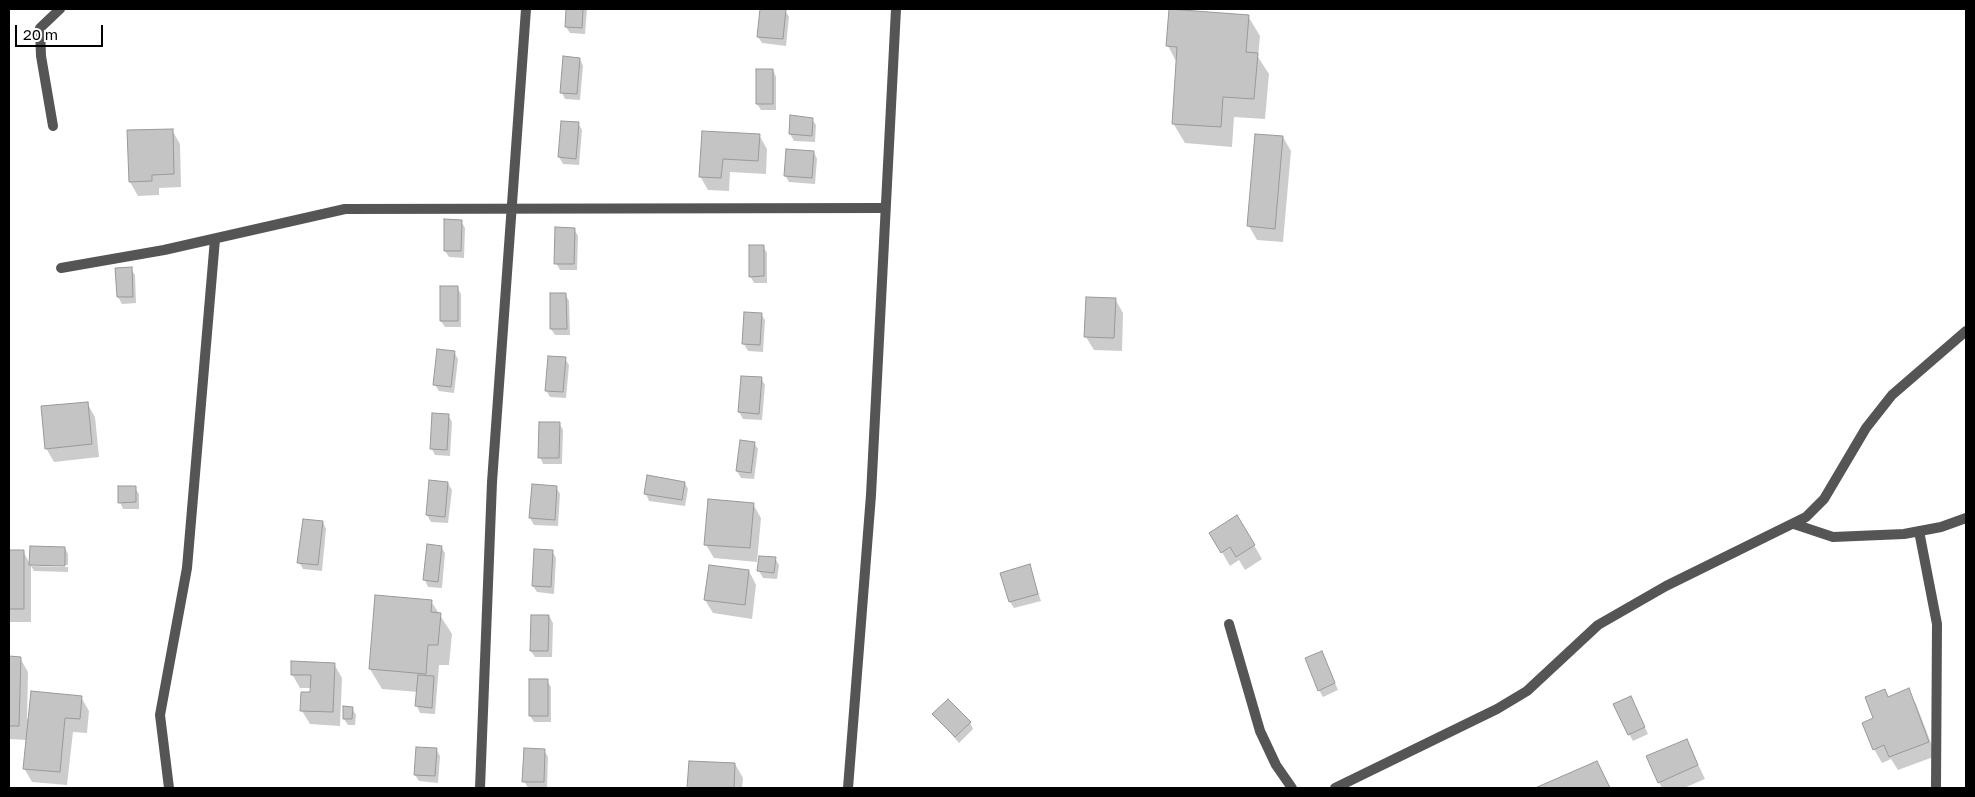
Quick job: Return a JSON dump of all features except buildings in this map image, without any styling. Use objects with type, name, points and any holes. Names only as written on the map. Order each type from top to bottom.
[{"type":"street","points":[[54,126],[41,56],[40,28],[60,9]]},
{"type":"street","points":[[480,788],[492,482],[526,9]]},
{"type":"street","points":[[848,788],[872,495],[896,9]]},
{"type":"street","points":[[61,268],[215,239],[345,210],[885,208]]},
{"type":"street","points":[[169,788],[160,715],[187,568],[215,239]]},
{"type":"street","points":[[1335,788],[1497,709],[1527,691],[1598,626],[1666,586],[1806,517],[1824,499],[1866,428],[1892,395],[1966,331]]},
{"type":"street","points":[[1794,524],[1833,537],[1919,531],[1941,527],[1966,518]]},
{"type":"street","points":[[1919,531],[1937,624],[1936,788]]},
{"type":"street","points":[[1229,624],[1260,731],[1276,765],[1292,788]]}]
